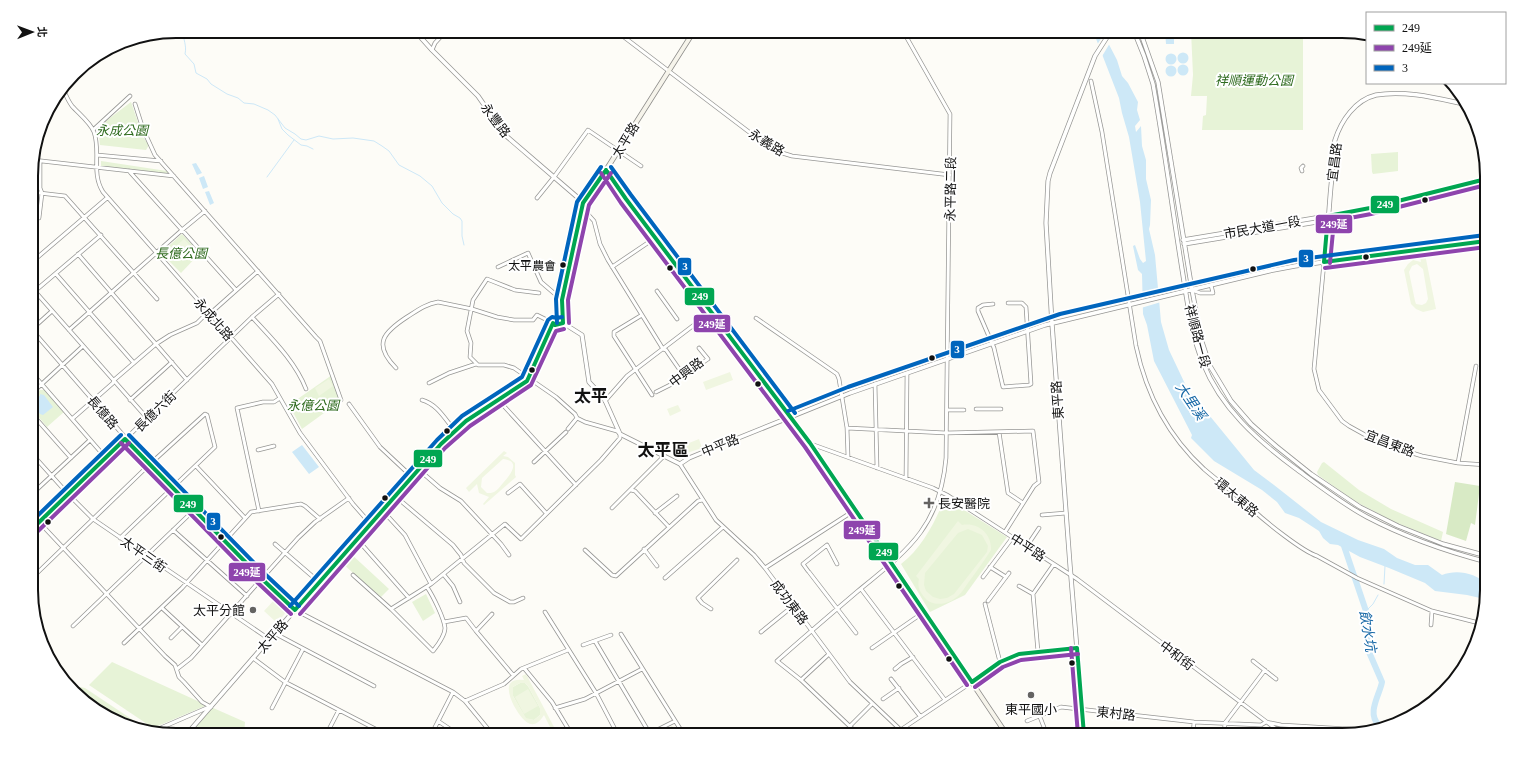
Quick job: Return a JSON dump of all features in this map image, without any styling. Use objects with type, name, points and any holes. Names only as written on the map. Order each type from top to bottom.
[{"type":"main road","name":"太平路","points":[[606,170],[690,38]]},
{"type":"main road","points":[[606,170],[655,238],[810,443],[1002,728]]},
{"type":"street","name":"永豐路","points":[[421,38],[478,96],[506,135],[583,203]]},
{"type":"street","points":[[432,50],[435,43],[440,38]]},
{"type":"street","name":"永義路","points":[[625,38],[753,135],[779,152],[792,156],[950,175]]},
{"type":"street","name":"永平路二段","points":[[802,680],[777,661],[909,547],[923,529],[935,508],[941,492],[945,469],[950,114],[908,38]]},
{"type":"street","name":"東平路","points":[[1083,728],[1066,513],[1046,223],[1048,181],[1054,162],[1095,56],[1107,38]]},
{"type":"street","name":"祥順路一段","points":[[1137,38],[1153,84],[1186,291],[1197,343],[1205,367],[1226,403],[1246,428],[1259,440],[1312,481],[1344,503],[1396,531],[1435,547],[1480,560]]},
{"type":"street","name":"祥順路一段","points":[[1142,38],[1158,82],[1202,342],[1210,366],[1231,401],[1255,429],[1311,474],[1360,506],[1398,526],[1443,544],[1480,554]]},
{"type":"street","name":"環太東路","points":[[1091,81],[1098,109],[1128,305],[1139,359],[1148,388],[1167,424],[1189,453],[1224,487],[1299,546],[1358,578],[1432,611],[1476,622]]},
{"type":"street","points":[[65,94],[70,103],[93,130],[130,96]]},
{"type":"street","name":"宜昌路","points":[[1324,262],[1335,140],[1346,117],[1356,106],[1365,100],[1375,96],[1390,94],[1403,94],[1459,103]]},
{"type":"street","points":[[135,104],[155,155],[318,338],[342,400]]},
{"type":"street","name":"永成北路","points":[[93,130],[97,156],[96,168],[100,187],[107,198],[267,378],[300,433],[349,498],[371,523]]},
{"type":"street","points":[[537,198],[588,130],[641,166]]},
{"type":"street","points":[[97,156],[161,161]]},
{"type":"street","points":[[39,218],[42,193],[40,188],[40,161],[88,165],[96,168],[174,176]]},
{"type":"street","points":[[1302,171],[1301,168],[1303,166]]},
{"type":"street","name":"太平路","points":[[563,323],[562,300],[583,203],[606,170]]},
{"type":"street","points":[[129,171],[236,290]]},
{"type":"street","name":"市民大道一段","points":[[1328,218],[1480,180]]},
{"type":"street","name":"市民大道一段","points":[[1178,242],[1328,218],[1365,214],[1480,185]]},
{"type":"street","points":[[38,193],[65,196],[157,299]]},
{"type":"street","points":[[38,257],[107,198]]},
{"type":"street","points":[[583,203],[585,211],[594,221],[600,244],[612,267],[663,349],[666,350],[684,376]]},
{"type":"street","points":[[69,330],[205,211]]},
{"type":"street","points":[[38,290],[101,235]]},
{"type":"street","points":[[612,267],[655,238]]},
{"type":"street","points":[[1324,262],[1480,242]]},
{"type":"street","points":[[498,266],[528,253],[541,282],[562,300]]},
{"type":"street","points":[[78,254],[187,380]]},
{"type":"street","name":"中平路","points":[[680,464],[689,458],[842,396],[1027,331],[1211,285],[1295,266],[1324,262]]},
{"type":"street","name":"宜昌東路","points":[[1324,262],[1314,370],[1317,384],[1322,394],[1342,420],[1349,426],[1376,441],[1418,455],[1458,463],[1480,465]]},
{"type":"street","points":[[72,419],[156,344],[170,335],[197,323],[208,312],[213,311],[258,271]]},
{"type":"street","points":[[56,274],[134,363]]},
{"type":"street","points":[[476,364],[469,355],[471,343],[467,334],[474,300],[486,279],[515,290],[539,293]]},
{"type":"street","points":[[1192,290],[1200,293],[1213,293],[1211,285]]},
{"type":"street","points":[[657,291],[677,319]]},
{"type":"street","points":[[38,294],[147,418]]},
{"type":"street","name":"長億六街","points":[[39,522],[252,317],[279,294]]},
{"type":"street","points":[[391,609],[444,575],[505,524],[521,539],[576,485],[620,438],[620,434],[605,401],[589,382],[582,335],[563,323],[555,325],[538,315],[533,320],[510,319],[497,317],[456,305],[438,302],[427,304],[390,328],[384,338],[383,349],[388,359],[396,368]]},
{"type":"street","points":[[993,304],[983,305],[978,308],[979,314],[992,343],[1003,387],[1031,384],[1026,307],[1022,303],[1008,303]]},
{"type":"street","points":[[38,324],[52,310]]},
{"type":"street","points":[[605,401],[623,380],[711,312]]},
{"type":"street","points":[[642,315],[614,332],[615,339],[652,394]]},
{"type":"street","points":[[252,317],[299,372],[306,389]]},
{"type":"street","points":[[756,318],[837,374],[847,428],[848,457]]},
{"type":"street","name":"太平路","points":[[192,728],[411,476],[466,421],[524,384],[529,379],[552,323]]},
{"type":"street","name":"長億路","points":[[38,337],[125,439],[224,541],[295,610],[453,692],[465,701],[487,728]]},
{"type":"street","points":[[38,388],[83,346]]},
{"type":"street","name":"中興路","points":[[656,392],[670,385],[708,359],[699,348]]},
{"type":"street","points":[[130,400],[172,362]]},
{"type":"street","points":[[429,383],[476,364],[509,366],[521,372],[556,397],[575,414],[577,418],[585,422],[617,431],[620,434],[680,464]]},
{"type":"street","points":[[1458,463],[1476,366]]},
{"type":"street","points":[[906,478],[907,374]]},
{"type":"street","points":[[38,380],[106,458]]},
{"type":"street","points":[[875,384],[877,468]]},
{"type":"street","points":[[259,511],[236,408],[258,402],[274,402],[280,398]]},
{"type":"street","points":[[422,400],[436,408],[455,431]]},
{"type":"street","points":[[497,402],[502,404],[576,485]]},
{"type":"street","points":[[349,404],[380,447],[411,476]]},
{"type":"street","points":[[976,409],[1001,408]]},
{"type":"street","points":[[947,410],[964,410]]},
{"type":"street","points":[[38,572],[150,464],[205,414],[207,415],[215,447],[120,538]]},
{"type":"street","points":[[534,462],[567,430],[577,418]]},
{"type":"street","points":[[38,421],[71,458]]},
{"type":"street","points":[[847,428],[946,433],[1033,432],[1038,482],[1005,532]]},
{"type":"street","points":[[999,432],[1008,493],[1023,503]]},
{"type":"street","points":[[38,489],[90,440]]},
{"type":"street","name":"中平路","points":[[810,443],[941,492],[1071,575]]},
{"type":"street","points":[[258,450],[274,446]]},
{"type":"street","points":[[612,508],[664,456]]},
{"type":"street","name":"太平三街","points":[[38,461],[93,519],[269,639]]},
{"type":"street","name":"成功東路","points":[[680,464],[716,520],[754,555],[765,568],[850,682],[898,728]]},
{"type":"street","points":[[196,466],[245,518]]},
{"type":"street","points":[[418,469],[440,488],[461,501],[509,556]]},
{"type":"street","points":[[508,493],[520,484],[546,513]]},
{"type":"street","points":[[631,490],[635,491],[668,527]]},
{"type":"street","points":[[395,496],[453,545],[463,559],[464,563],[472,572],[505,601],[512,603],[523,598]]},
{"type":"street","points":[[655,513],[677,496]]},
{"type":"street","points":[[177,669],[191,658],[303,533],[349,498]]},
{"type":"street","points":[[585,550],[609,573],[615,576],[668,527],[698,501],[702,500]]},
{"type":"street","points":[[124,643],[162,608],[251,512],[300,504],[305,506],[320,519]]},
{"type":"street","points":[[73,626],[194,510]]},
{"type":"street","points":[[382,510],[405,535],[431,584]]},
{"type":"street","points":[[765,568],[855,510]]},
{"type":"street","points":[[1042,515],[1066,513]]},
{"type":"street","points":[[39,522],[175,665],[179,677],[202,702],[210,707]]},
{"type":"street","points":[[664,578],[723,527]]},
{"type":"street","points":[[1027,546],[1039,528]]},
{"type":"street","points":[[173,530],[247,596]]},
{"type":"street","points":[[983,577],[1013,537]]},
{"type":"street","points":[[357,539],[409,598]]},
{"type":"street","points":[[275,544],[319,582]]},
{"type":"street","points":[[837,564],[827,545],[803,564],[856,633]]},
{"type":"street","points":[[644,550],[657,566]]},
{"type":"street","points":[[711,609],[702,603],[698,598],[737,560]]},
{"type":"street","points":[[1038,652],[1033,594],[1054,564]]},
{"type":"street","points":[[990,567],[1006,577]]},
{"type":"street","points":[[988,601],[1009,573]]},
{"type":"street","points":[[353,575],[433,650],[445,628],[444,622],[427,587]]},
{"type":"street","points":[[444,575],[453,586],[460,602]]},
{"type":"street","name":"中和街","points":[[1071,575],[1274,728]]},
{"type":"street","points":[[1019,586],[1033,594]]},
{"type":"street","points":[[861,589],[945,700]]},
{"type":"street","points":[[985,604],[1000,662]]},
{"type":"street","points":[[761,632],[793,606]]},
{"type":"street","points":[[162,608],[202,646]]},
{"type":"street","points":[[1432,611],[1432,625]]},
{"type":"street","points":[[545,612],[596,693],[614,728]]},
{"type":"street","points":[[872,648],[924,612]]},
{"type":"street","points":[[476,632],[492,614]]},
{"type":"street","points":[[444,622],[466,618],[513,676]]},
{"type":"street","points":[[171,638],[182,627]]},
{"type":"street","points":[[274,633],[374,686]]},
{"type":"street","points":[[621,634],[680,728]]},
{"type":"street","points":[[583,645],[611,635]]},
{"type":"street","points":[[595,641],[646,728]]},
{"type":"street","points":[[272,708],[303,648]]},
{"type":"street","points":[[903,728],[1000,662],[1019,654],[1077,648]]},
{"type":"street","points":[[465,701],[504,684],[524,668],[568,650]]},
{"type":"street","points":[[829,654],[802,680],[850,726],[872,704]]},
{"type":"street","points":[[895,669],[913,657]]},
{"type":"street","points":[[253,658],[286,682],[374,728]]},
{"type":"street","points":[[1252,661],[1276,678]]},
{"type":"street","points":[[524,668],[552,702],[568,728]]},
{"type":"street","points":[[555,708],[585,699],[642,669]]},
{"type":"street","points":[[1225,728],[1225,723],[1264,670]]},
{"type":"street","points":[[891,679],[920,716]]},
{"type":"street","points":[[883,699],[898,688]]},
{"type":"street","points":[[434,728],[453,692]]},
{"type":"street","name":"太平路","points":[[162,727],[210,707]]},
{"type":"street","name":"東村路","points":[[1027,721],[1040,717],[1061,707],[1194,722],[1261,725],[1266,722],[1281,725],[1318,728]]},
{"type":"street","points":[[330,728],[339,710]]},
{"type":"street","points":[[1040,717],[1044,728]]},
{"type":"street","points":[[438,721],[448,728]]},
{"type":"street","points":[[661,728],[675,721]]},
{"type":"street","points":[[1194,722],[1194,728]]},
{"type":"green space","name":"祥順運動公園","points":[[1191,38],[1303,38],[1303,130],[1202,130],[1203,116],[1206,115],[1207,96],[1191,96],[1193,75]]},
{"type":"green space","name":"永成公園","points":[[131,102],[143,137],[149,145],[146,150],[100,145],[98,127]]},
{"type":"green space","points":[[1398,152],[1398,171],[1373,174],[1371,154]]},
{"type":"green space","points":[[101,161],[167,171],[170,175],[101,167]]},
{"type":"green space","name":"長億公園","points":[[182,234],[200,253],[181,273],[161,253]]},
{"type":"green space","points":[[184,239],[197,253],[189,261],[175,247]]},
{"type":"green space","points":[[1425,254],[1436,309],[1423,312],[1416,309],[1411,304],[1404,270],[1413,260],[1421,262],[1420,256]],"holes":[[[1417,264],[1423,269],[1428,299],[1426,303],[1422,305],[1416,304],[1409,272],[1412,266]]]},
{"type":"green space","points":[[730,372],[733,380],[706,390],[703,382]]},
{"type":"green space","name":"永億公園","points":[[332,375],[342,400],[302,429],[289,405]]},
{"type":"green space","points":[[329,379],[333,386],[319,396],[315,388]]},
{"type":"green space","points":[[40,390],[45,390],[64,412],[47,427],[38,416],[38,392]]},
{"type":"green space","points":[[678,405],[681,411],[670,416],[667,409]]},
{"type":"green space","points":[[699,439],[702,448],[687,453],[684,445]]},
{"type":"green space","points":[[504,451],[507,453],[503,456],[508,457],[515,463],[516,477],[484,505],[483,504],[489,497],[479,493],[477,484],[469,492],[466,488]],"holes":[[[503,459],[509,460],[513,465],[513,469],[509,476],[499,488],[492,493],[487,493],[481,487],[482,478]]]},
{"type":"green space","points":[[1324,462],[1359,490],[1391,509],[1443,532],[1441,541],[1392,521],[1353,500],[1318,475],[1317,472]]},
{"type":"green space","points":[[1455,482],[1480,486],[1475,525],[1471,523],[1466,541],[1446,534]]},
{"type":"green space","points":[[945,498],[1007,537],[965,595],[930,612],[901,564],[909,558],[922,542],[937,516]]},
{"type":"green space","points":[[958,521],[962,525],[973,525],[978,527],[983,530],[989,539],[991,550],[961,592],[951,601],[937,604],[929,601],[920,591],[918,584],[919,579],[916,576]],"holes":[[[968,529],[982,535],[988,546],[987,552],[954,594],[947,598],[940,599],[933,597],[926,591],[924,585],[925,573],[958,533]]]},
{"type":"green space","points":[[349,552],[389,589],[381,597],[341,562]]},
{"type":"green space","points":[[426,594],[435,613],[423,621],[412,602]]},
{"type":"green space","points":[[275,599],[288,610],[277,623],[264,611]]},
{"type":"green space","points":[[112,662],[202,703],[205,706],[157,726],[149,725],[89,685]]},
{"type":"green space","points":[[526,674],[554,727],[552,728],[550,728],[544,715],[540,721],[535,724],[527,722],[523,719],[514,706],[509,692],[510,684],[513,681],[524,680],[522,676]],"holes":[[[520,683],[525,683],[540,708],[540,715],[534,720],[526,718],[513,696],[513,687]]]},
{"type":"green space","points":[[520,683],[525,683],[528,686],[540,708],[540,715],[534,720],[526,719],[513,696],[513,687]]},
{"type":"green space","points":[[78,687],[85,688],[136,722],[115,714],[99,705]]},
{"type":"green space","points":[[528,689],[538,706],[524,714],[515,697]]},
{"type":"green space","points":[[211,707],[245,722],[245,728],[194,728]]},
{"type":"water","name":"大里溪","points":[[1096,38],[1106,38],[1117,60],[1122,76],[1128,83],[1138,102],[1137,110],[1140,120],[1135,126],[1136,132],[1141,126],[1142,146],[1146,160],[1146,179],[1151,200],[1149,229],[1155,255],[1161,322],[1169,350],[1187,388],[1254,470],[1321,522],[1358,540],[1384,549],[1397,558],[1415,565],[1428,565],[1442,575],[1460,572],[1477,577],[1480,579],[1480,598],[1435,591],[1425,583],[1360,557],[1338,545],[1330,544],[1323,538],[1319,531],[1299,518],[1285,513],[1277,502],[1262,490],[1214,461],[1191,438],[1192,435],[1154,361],[1147,325],[1143,314],[1142,274],[1138,270],[1133,246],[1135,245],[1143,263],[1146,261],[1140,202],[1129,137],[1119,98]]},
{"type":"water","points":[[1166,38],[1174,38],[1174,44],[1166,44]]},
{"type":"water","points":[[1181,53],[1185,53],[1187,54],[1187,62],[1181,63],[1178,60],[1178,56]]},
{"type":"water","points":[[1169,54],[1173,54],[1175,55],[1175,63],[1169,64],[1166,61],[1166,57]]},
{"type":"water","points":[[1181,65],[1185,65],[1187,66],[1187,74],[1181,75],[1178,72],[1178,68]]},
{"type":"water","points":[[1169,66],[1173,66],[1175,67],[1175,75],[1169,76],[1166,73],[1166,69]]},
{"type":"water","points":[[196,163],[202,173],[197,175],[192,164]]},
{"type":"water","points":[[204,176],[208,187],[203,189],[199,178]]},
{"type":"water","points":[[209,191],[214,203],[210,205],[205,192]]},
{"type":"water","points":[[40,394],[44,395],[53,407],[43,415],[38,412],[38,397]]},
{"type":"water","points":[[302,445],[319,467],[309,474],[292,452]]},
{"type":"pier","points":[[1101,38],[1108,38],[1110,43],[1101,58],[1097,45]]},
{"type":"pier","points":[[1160,292],[1161,302],[1141,308],[1140,297]]},
{"type":"waterway","points":[[184,38],[186,48],[185,54],[194,64],[196,73],[207,79],[211,84],[227,94],[238,98],[244,103],[254,104],[268,110],[275,115],[285,128],[301,139],[306,140],[319,136],[333,139],[353,138],[374,141],[389,151],[399,165],[420,176],[432,186],[442,203],[453,214],[460,218],[462,221],[462,236],[464,245]]},
{"type":"waterway","points":[[278,119],[282,129],[288,135],[301,145],[313,149]]},
{"type":"waterway","points":[[267,177],[294,140]]},
{"type":"waterway","name":"飲水坑","points":[[1343,543],[1367,614],[1370,643],[1369,652],[1382,682],[1374,710],[1375,720],[1377,723]]},
{"type":"waterway","points":[[1384,584],[1385,566]]},
{"type":"waterway","points":[[1366,611],[1373,604],[1378,595]]},
{"type":"transit line","name":"3","points":[[557,323],[556,299],[577,202],[601,167]]},
{"type":"transit line","name":"3","points":[[611,167],[795,413]]},
{"type":"transit line","name":"249","points":[[606,170],[626,199],[810,443],[972,682]]},
{"type":"transit line","name":"249","points":[[563,323],[562,300],[583,203],[606,170]]},
{"type":"transit line","name":"249延","points":[[601,173],[621,203],[805,447],[967,685]]},
{"type":"transit line","name":"249延","points":[[569,323],[568,300],[589,205],[611,173]]},
{"type":"transit line","name":"249","points":[[1324,262],[1328,216],[1370,208],[1480,180]]},
{"type":"transit line","name":"249延","points":[[1330,263],[1334,221],[1371,214],[1480,187]]},
{"type":"transit line","name":"3","points":[[788,411],[848,387],[1060,314],[1294,260],[1480,236]]},
{"type":"transit line","name":"249","points":[[1324,262],[1480,242]]},
{"type":"transit line","name":"249延","points":[[1325,268],[1480,248]]},
{"type":"transit line","name":"3","points":[[290,606],[437,440],[462,416],[522,377],[548,320],[552,317],[562,317]]},
{"type":"transit line","name":"249","points":[[295,610],[441,444],[466,421],[527,381],[553,323],[555,325],[563,323]]},
{"type":"transit line","name":"249延","points":[[300,614],[445,448],[470,426],[531,385],[556,331],[564,329]]},
{"type":"transit line","name":"3","points":[[38,515],[121,435]]},
{"type":"transit line","name":"3","points":[[129,435],[266,575],[299,606]]},
{"type":"transit line","name":"249","points":[[125,439],[262,579],[295,610]]},
{"type":"transit line","name":"249","points":[[38,523],[125,439]]},
{"type":"transit line","name":"249延","points":[[121,443],[258,583],[291,614]]},
{"type":"transit line","name":"249延","points":[[38,531],[129,443]]},
{"type":"transit line","name":"249延","points":[[1071,648],[1077,728]]},
{"type":"transit line","name":"249","points":[[1077,648],[1083,728]]},
{"type":"transit line","name":"249","points":[[972,682],[1000,662],[1019,654],[1077,648]]},
{"type":"transit line","name":"249延","points":[[975,687],[1003,667],[1021,660],[1078,654]]},
{"type":"place","name":"太平農會","points":[[563,265]]},
{"type":"place","name":"長安醫院","points":[[929,503]]},
{"type":"place","name":"太平分館","points":[[253,610]]},
{"type":"place","name":"東平國小","points":[[1031,695]]},
{"type":"district","name":"太平","points":[[591,396]]},
{"type":"district","name":"太平區","points":[[663,450]]}]
